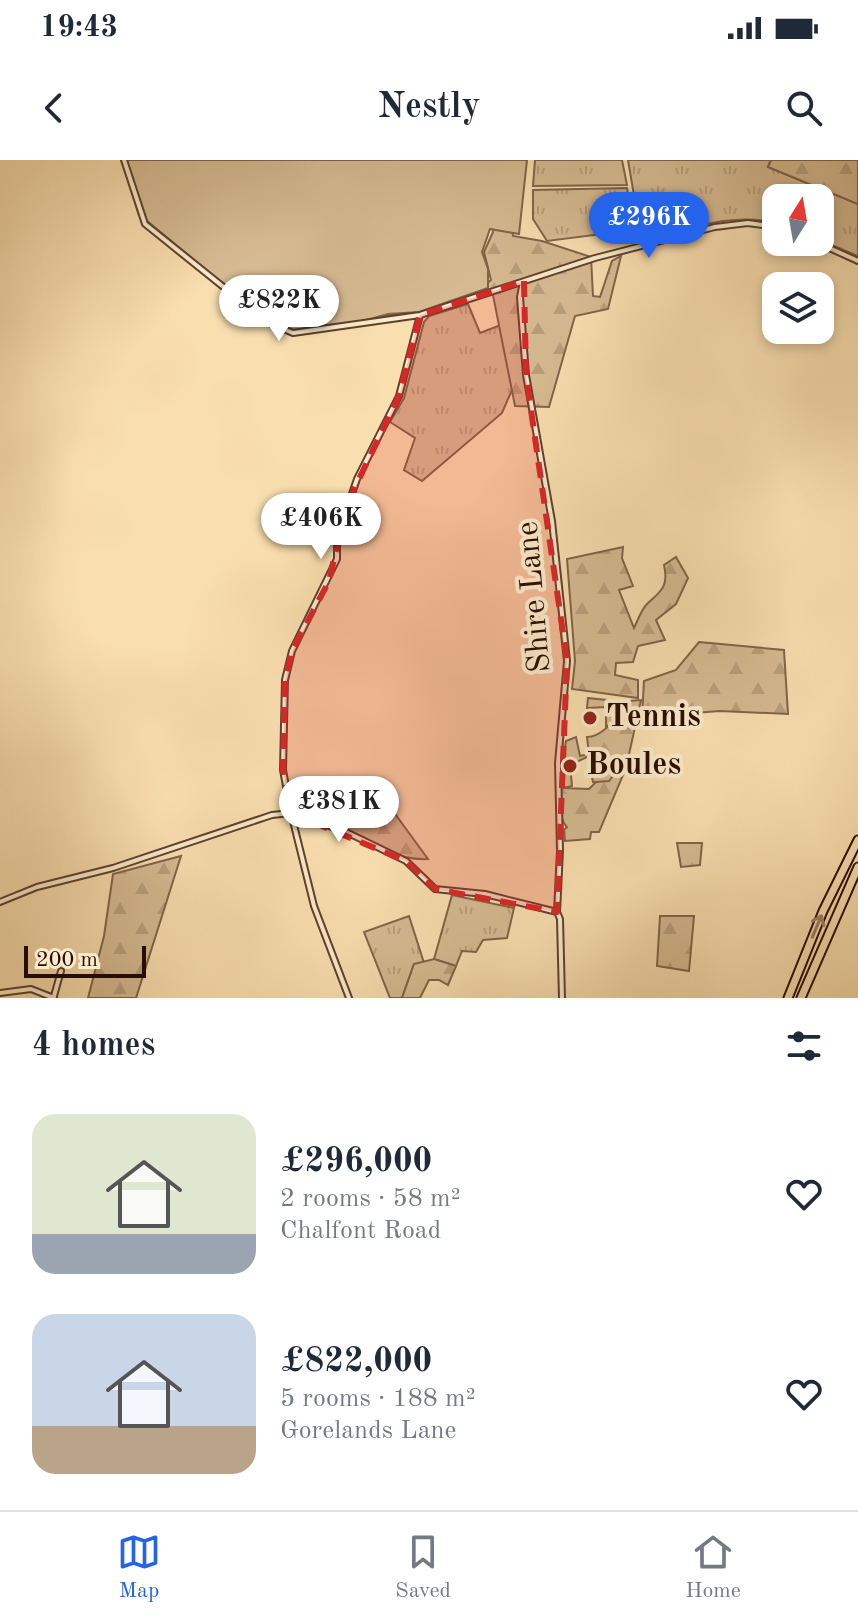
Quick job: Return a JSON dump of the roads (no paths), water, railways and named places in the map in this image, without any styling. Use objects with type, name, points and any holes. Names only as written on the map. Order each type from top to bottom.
[{"type":"highway","points":[[788,998],[823,911],[858,840]]},
{"type":"highway","points":[[801,998],[858,867]]},
{"type":"street","points":[[124,160],[145,224],[267,322],[293,333],[420,315],[524,281],[715,227],[748,223],[762,225]]},
{"type":"street","points":[[834,250],[858,261]]},
{"type":"street","name":"Shire Lane","points":[[524,281],[520,297],[525,362],[552,521],[567,661],[558,763],[560,850],[557,912],[560,919],[562,998]]},
{"type":"street","points":[[349,998],[314,906],[291,813],[283,770],[285,680],[292,651],[333,570],[339,552],[337,538],[357,479],[399,396],[420,315]]},
{"type":"street","points":[[0,902],[37,887],[113,868],[272,815],[291,813],[344,831],[406,861],[435,889],[485,894],[557,912]]},
{"type":"street","points":[[0,993],[31,989],[54,998],[61,971]]},
{"type":"place","name":"Tennis","points":[[590,718]]},
{"type":"place","name":"Boules","points":[[570,766]]}]
